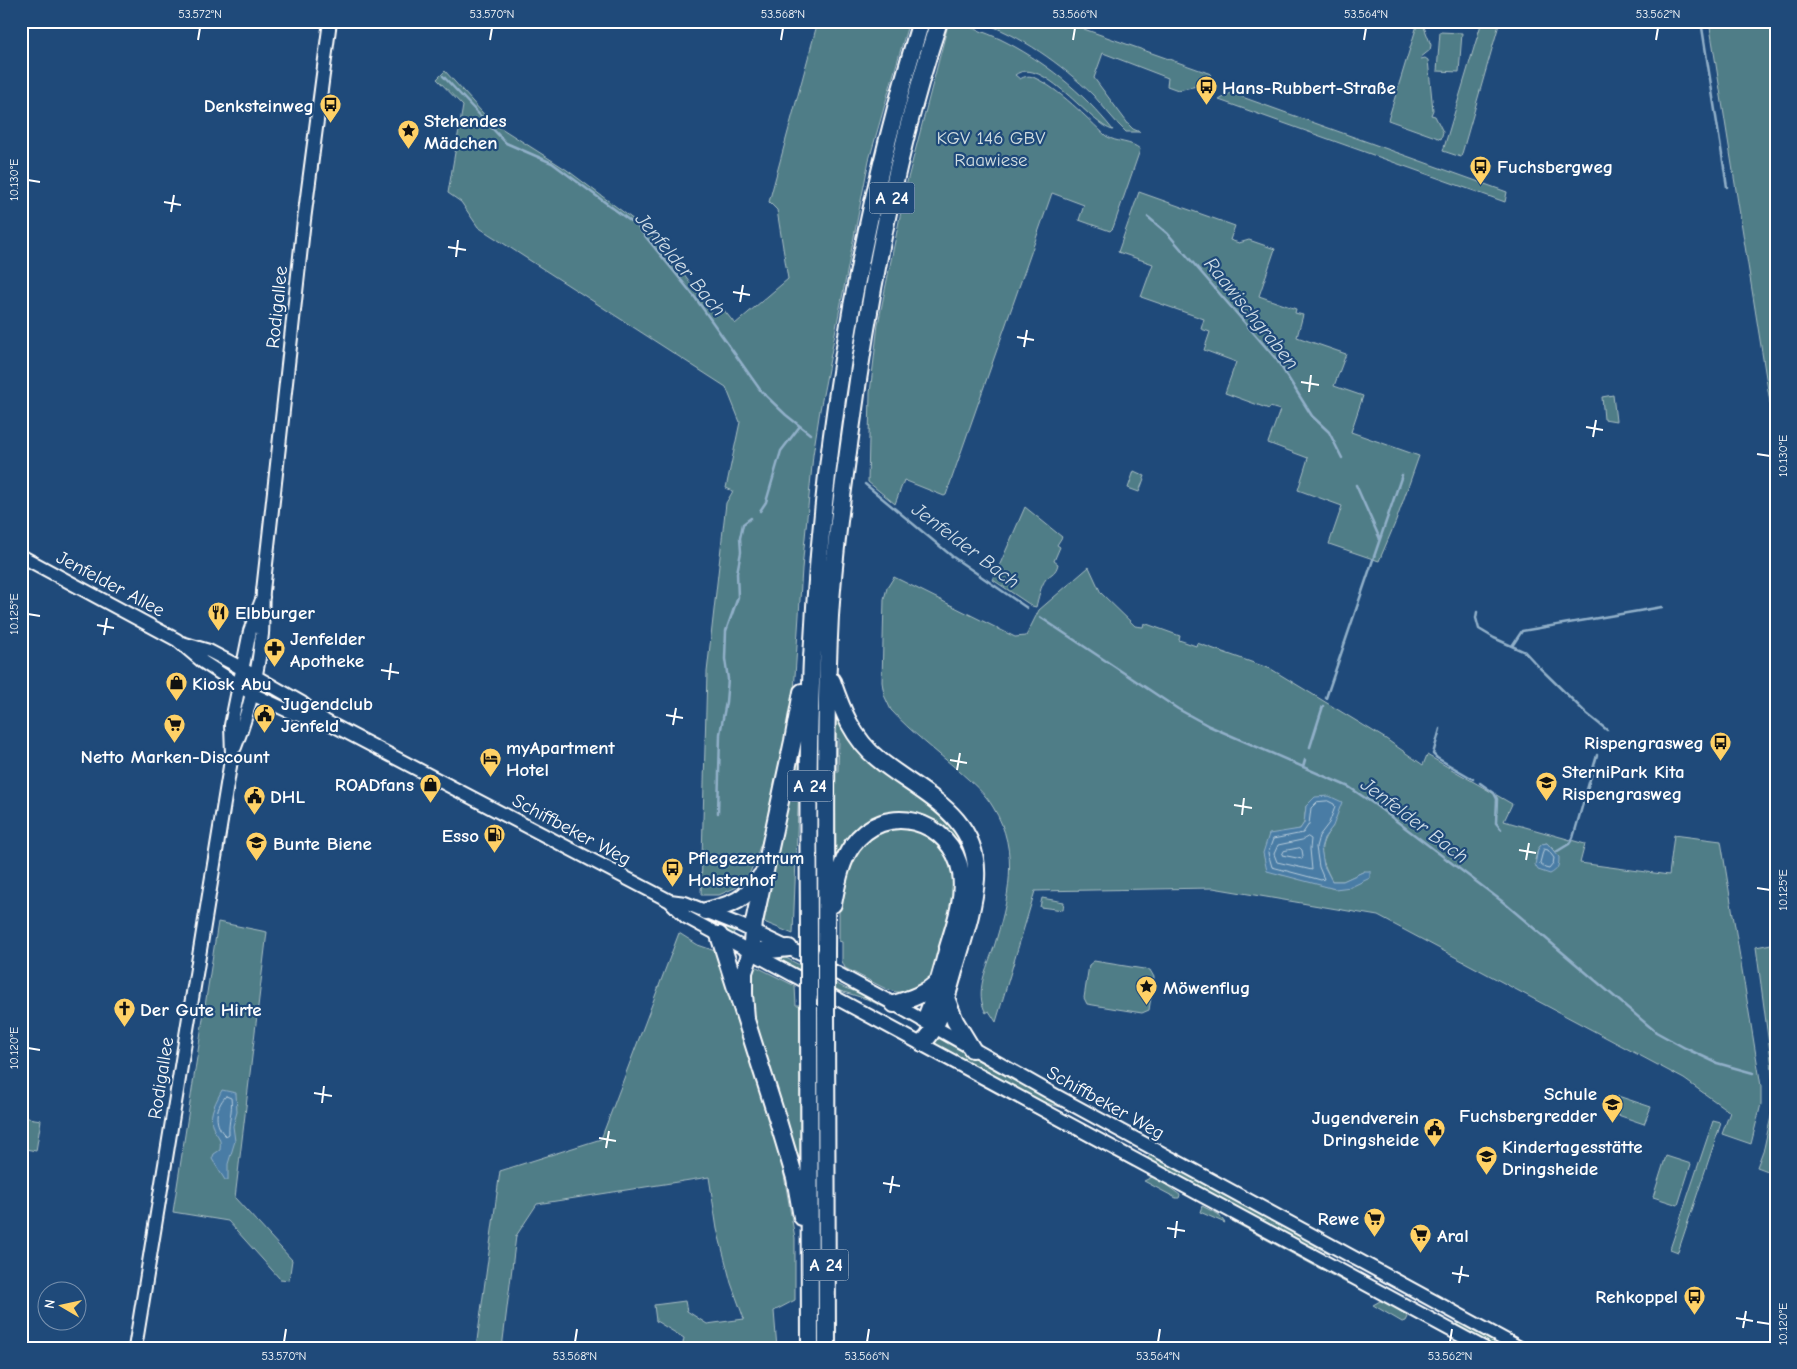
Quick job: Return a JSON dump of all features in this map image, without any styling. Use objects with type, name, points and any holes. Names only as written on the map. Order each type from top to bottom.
[{"type":"highway","name":"A 24","points":[[810,1348],[810,710],[819,559],[830,447],[852,311],[870,217],[891,129],[921,21]]},
{"type":"highway","name":"A 24","points":[[826,1348],[826,798],[830,615],[840,508],[868,313],[907,132],[938,21]]},
{"type":"highway","points":[[746,1018],[744,981],[746,964],[751,952],[752,930],[793,741],[814,628]]},
{"type":"highway","points":[[828,667],[841,709],[858,738],[877,758],[946,808],[966,832],[973,848],[976,879],[971,909],[946,998],[921,1033],[922,1043]]},
{"type":"highway","points":[[826,948],[837,883],[852,846],[869,830],[883,824],[905,820],[922,823],[937,832],[949,844],[958,861],[962,878],[962,896],[938,982],[929,1024]]},
{"type":"highway","points":[[706,912],[740,900],[755,885],[765,865]]},
{"type":"highway","points":[[719,935],[795,1178],[809,1258]]},
{"type":"highway","points":[[751,952],[789,948]]},
{"type":"highway","points":[[894,1004],[915,998],[928,991],[938,982]]},
{"type":"highway","points":[[946,998],[958,1026],[972,1048]]},
{"type":"main road","name":"Rodigallee","points":[[232,754],[247,716],[256,677],[304,220],[330,21]]},
{"type":"main road","name":"Jenfelder Allee","points":[[21,556],[182,643],[203,662],[240,686]]},
{"type":"main road","name":"Rodigallee","points":[[135,1348],[232,754],[231,725],[253,618],[263,597]]},
{"type":"main road","name":"Jenfelder Allee","points":[[182,643],[209,650],[243,669]]},
{"type":"main road","name":"Schiffbeker Weg","points":[[243,669],[302,703],[325,720],[670,901],[686,917],[1484,1348]]},
{"type":"main road","name":"Schiffbeker Weg","points":[[240,686],[252,694],[295,714],[325,720]]},
{"type":"main road","name":"Schiffbeker Weg","points":[[670,901],[685,903],[752,930],[789,948],[894,1004],[1059,1098],[1520,1348]]},
{"type":"main road","points":[[1323,1261],[1345,1254]]},
{"type":"main road","points":[[1447,1328],[1460,1315]]},
{"type":"green space","points":[[818,21],[909,21],[869,160],[820,410],[813,455],[802,569],[793,707],[767,828],[746,883],[719,895],[701,895],[707,672],[726,503],[733,491],[726,488],[740,422],[726,387],[478,227],[461,202],[448,193],[463,106],[437,79],[445,71],[490,121],[567,170],[646,229],[681,270],[715,316],[723,309],[735,324],[788,279],[777,210],[769,202]]},
{"type":"green space","name":"KGV 146 GBV Raawiese","points":[[949,21],[994,36],[1016,47],[1047,67],[1089,103],[1113,130],[1092,117],[1066,93],[1039,74],[1026,71],[1015,75],[1020,79],[1031,76],[1044,83],[1072,104],[1106,136],[1140,149],[1113,228],[1110,231],[1079,220],[1084,205],[1052,193],[946,495],[944,496],[904,480],[895,504],[868,482],[870,393],[878,324],[907,182]]},
{"type":"green space","points":[[978,21],[1086,21],[1084,29],[1211,74],[1207,84],[1178,90],[1167,86],[1168,78],[1103,53],[1094,78],[1129,125],[1140,132],[1126,132],[1093,95],[1068,72],[1025,42]]},
{"type":"green space","points":[[1482,21],[1500,21],[1461,157],[1443,151]]},
{"type":"green space","points":[[1709,21],[1776,21],[1776,440]]},
{"type":"green space","points":[[1418,22],[1424,24],[1431,45],[1430,50],[1420,58],[1428,60],[1433,110],[1431,115],[1435,116],[1443,132],[1441,139],[1388,120]]},
{"type":"green space","points":[[1440,32],[1462,33],[1459,72],[1437,71]]},
{"type":"green space","points":[[1231,93],[1507,192],[1505,202],[1219,100]]},
{"type":"green space","points":[[1139,192],[1235,226],[1230,240],[1239,243],[1249,240],[1275,249],[1259,296],[1296,309],[1295,313],[1303,315],[1297,337],[1346,354],[1334,386],[1363,396],[1351,432],[1419,456],[1396,521],[1379,561],[1329,544],[1342,506],[1298,490],[1308,458],[1268,443],[1280,410],[1270,407],[1269,409],[1225,393],[1236,362],[1204,350],[1210,332],[1201,329],[1204,319],[1141,297],[1153,264],[1118,252]]},
{"type":"green space","points":[[1613,395],[1616,421],[1604,419],[1602,397]]},
{"type":"green space","points":[[1134,471],[1145,476],[1139,492],[1128,488]]},
{"type":"green space","points":[[1025,507],[1062,537],[1057,545],[1060,547],[1054,561],[1058,564],[1057,567],[1044,582],[1036,607],[993,580]]},
{"type":"green space","points":[[1089,567],[1101,593],[1135,626],[1143,627],[1144,623],[1180,636],[1179,640],[1196,646],[1197,643],[1271,669],[1386,739],[1423,765],[1427,755],[1512,804],[1504,821],[1585,844],[1580,863],[1669,875],[1674,835],[1721,841],[1761,1086],[1761,1104],[1751,1144],[1722,1134],[1730,1112],[1684,1079],[1378,916],[1213,888],[1035,891],[996,1022],[989,1011],[986,1013],[981,997],[981,988],[1004,912],[1009,877],[1007,841],[1002,824],[982,792],[915,734],[891,710],[884,695],[882,682],[884,599],[887,588],[894,577],[1015,637],[1026,636],[1039,610]],"holes":[[[1306,806],[1333,826],[1322,846],[1323,859],[1332,881],[1343,881],[1365,871],[1335,889],[1296,877],[1277,874],[1287,832],[1300,829],[1304,823]],[[1547,843],[1556,852],[1535,860],[1538,849],[1542,844]]]},
{"type":"green space","points":[[836,711],[948,817],[969,851],[962,916],[955,848],[894,817],[836,866],[835,740],[837,740],[838,773],[839,739],[836,738]]},
{"type":"green space","points":[[800,758],[793,934],[764,922],[793,759]]},
{"type":"green space","points":[[895,826],[921,829],[947,851],[955,876],[955,900],[933,980],[911,992],[888,990],[845,968],[842,961],[842,942],[839,941],[841,891],[853,857],[875,833]]},
{"type":"green space","points":[[1042,898],[1064,902],[1063,910],[1040,907]]},
{"type":"green space","points":[[688,911],[735,928],[733,936]]},
{"type":"green space","points":[[218,922],[267,932],[235,1198],[292,1260],[289,1280],[280,1279],[228,1221],[173,1212]]},
{"type":"green space","points":[[679,933],[698,945],[721,953],[779,1147],[795,1238],[795,1300],[774,1311],[777,1348],[682,1348],[684,1338],[656,1321],[654,1305],[685,1301],[687,1311],[707,1324],[744,1319],[731,1283],[717,1229],[709,1177],[537,1204],[516,1236],[502,1348],[476,1348],[500,1171],[601,1139]]},
{"type":"green space","points":[[1776,943],[1776,1174],[1757,1167],[1764,1148],[1772,1112],[1773,1086],[1756,947]]},
{"type":"green space","points":[[771,955],[778,955],[788,959],[845,988],[868,996],[917,1024],[867,999],[840,991]]},
{"type":"green space","points":[[1094,961],[1150,970],[1154,977],[1149,1010],[1142,1013],[1087,1004],[1084,998],[1089,965]]},
{"type":"green space","points":[[753,965],[795,986],[796,1005],[800,1005],[800,1182],[749,1006]]},
{"type":"green space","points":[[938,1038],[1061,1106],[1034,1099],[939,1048],[935,1042]]},
{"type":"green space","points":[[905,1043],[1134,1165],[1133,1167]]},
{"type":"green space","points":[[1618,1096],[1651,1107],[1644,1124],[1612,1113]]},
{"type":"green space","points":[[22,1117],[41,1120],[36,1151],[21,1148]]},
{"type":"green space","points":[[1713,1121],[1721,1123],[1678,1252],[1670,1249]]},
{"type":"green space","points":[[1150,1155],[1332,1252],[1328,1253],[1316,1247],[1299,1243],[1147,1159]]},
{"type":"green space","points":[[1666,1156],[1691,1164],[1678,1205],[1653,1197]]},
{"type":"green space","points":[[1154,1176],[1180,1195],[1179,1198],[1144,1181]]},
{"type":"green space","points":[[1202,1206],[1218,1214],[1225,1223],[1200,1212]]},
{"type":"green space","points":[[1234,1218],[1350,1282],[1348,1284],[1232,1221]]},
{"type":"green space","points":[[1380,1301],[1386,1301],[1408,1317],[1406,1321],[1402,1322],[1373,1305]]},
{"type":"green space","points":[[1462,1323],[1508,1348],[1494,1348],[1452,1325]]},
{"type":"water","points":[[1329,796],[1342,802],[1333,826],[1324,838],[1321,848],[1324,866],[1332,881],[1343,881],[1365,871],[1370,871],[1370,878],[1351,887],[1335,889],[1267,871],[1263,853],[1269,834],[1300,829],[1304,823],[1306,806],[1315,797]]},
{"type":"water","points":[[1547,843],[1559,857],[1558,867],[1550,874],[1538,870],[1535,865],[1538,849],[1542,844]]},
{"type":"water","points":[[222,1090],[236,1093],[237,1112],[233,1126],[235,1141],[228,1164],[228,1180],[225,1180],[212,1159],[214,1154],[220,1150],[219,1138],[211,1120],[214,1107]]},
{"type":"waterway","points":[[1701,21],[1727,187]]},
{"type":"waterway","name":"Jenfelder Bach","points":[[443,76],[506,143],[552,163],[637,226],[694,296],[761,391],[786,415],[810,434]]},
{"type":"waterway","name":"Raawischgraben","points":[[1148,217],[1168,234],[1277,360],[1312,416],[1329,432],[1342,458]]},
{"type":"waterway","points":[[760,511],[766,502],[781,451],[800,426]]},
{"type":"waterway","points":[[1380,539],[1402,475]]},
{"type":"waterway","name":"Jenfelder Bach","points":[[865,484],[953,557],[1027,608]]},
{"type":"waterway","name":"Raawischgraben","points":[[1326,698],[1380,539],[1356,485]]},
{"type":"waterway","points":[[718,813],[720,734],[728,679],[725,659],[726,631],[738,597],[737,573],[743,524],[751,518]]},
{"type":"waterway","points":[[1512,646],[1522,631],[1662,607]]},
{"type":"waterway","points":[[1477,612],[1476,618],[1479,629],[1525,652],[1538,666]]},
{"type":"waterway","name":"Jenfelder Bach","points":[[1040,617],[1178,709],[1209,726],[1349,787],[1503,902],[1656,1032],[1717,1063],[1753,1073]]},
{"type":"waterway","points":[[1540,668],[1587,714],[1607,730]]},
{"type":"waterway","name":"Raawischgraben","points":[[1310,747],[1323,706]]},
{"type":"waterway","points":[[1440,729],[1433,754],[1473,779]]},
{"type":"waterway","points":[[1556,852],[1569,844],[1573,838],[1597,755]]},
{"type":"waterway","name":"Jenfelder Bach","points":[[1303,767],[1305,760]]},
{"type":"waterway","points":[[1480,783],[1494,793],[1497,799],[1496,823],[1501,829]]},
{"type":"place","name":"Hans-Rubbert-Straße","points":[[1206,106]]},
{"type":"place","name":"Denksteinweg","points":[[330,124]]},
{"type":"place","name":"Stehendes Mädchen","points":[[408,150]]},
{"type":"place","name":"Fuchsbergweg","points":[[1481,185]]},
{"type":"place","name":"Elbburger","points":[[219,631]]},
{"type":"place","name":"Jenfelder Apotheke","points":[[274,668]]},
{"type":"place","name":"Kiosk Abu","points":[[176,702]]},
{"type":"place","name":"Jugendclub Jenfeld","points":[[265,733]]},
{"type":"place","name":"Netto Marken-Discount","points":[[175,744]]},
{"type":"place","name":"Rispengrasweg","points":[[1720,761]]},
{"type":"place","name":"myApartment Hotel","points":[[490,777]]},
{"type":"place","name":"SterniPark Kita Rispengrasweg","points":[[1546,801]]},
{"type":"place","name":"ROADfans","points":[[430,803]]},
{"type":"place","name":"DHL","points":[[254,815]]},
{"type":"place","name":"Esso","points":[[495,854]]},
{"type":"place","name":"Bunte Biene","points":[[257,862]]},
{"type":"place","name":"Pflegezentrum Holstenhof","points":[[672,887]]},
{"type":"place","name":"Möwenflug","points":[[1147,1006]]},
{"type":"place","name":"Der Gute Hirte","points":[[124,1028]]},
{"type":"place","name":"Schule Fuchsbergredder","points":[[1613,1123]]},
{"type":"place","name":"Jugendverein Dringsheide","points":[[1435,1147]]},
{"type":"place","name":"Kindertagesstätte Dringsheide","points":[[1486,1176]]},
{"type":"place","name":"Rewe","points":[[1375,1237]]},
{"type":"place","name":"Aral","points":[[1421,1254]]},
{"type":"place","name":"Rehkoppel","points":[[1694,1315]]}]
